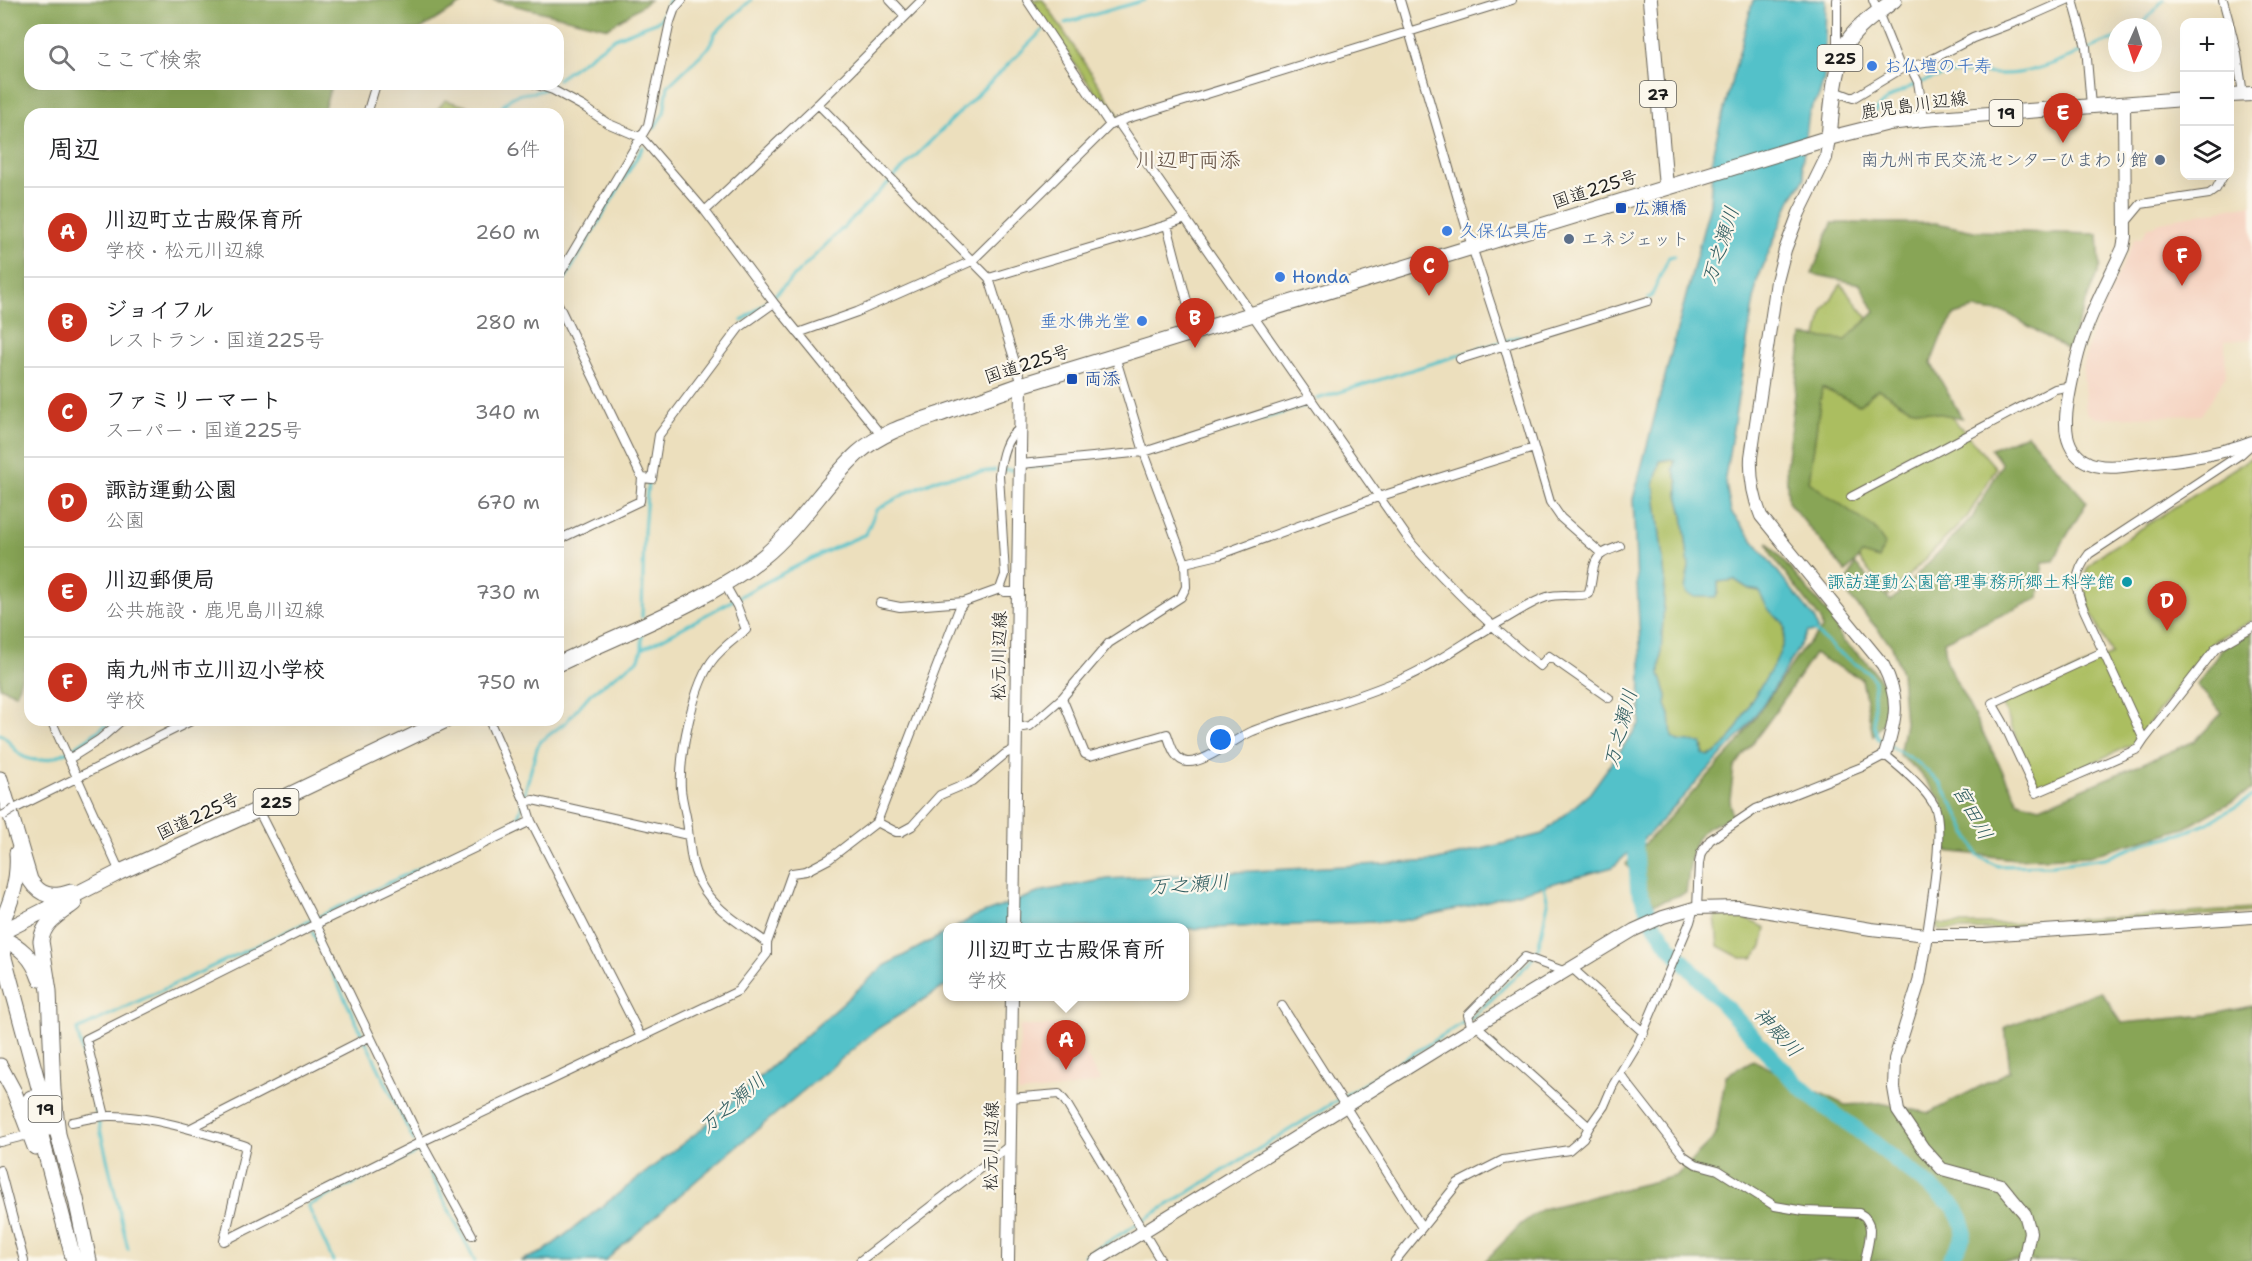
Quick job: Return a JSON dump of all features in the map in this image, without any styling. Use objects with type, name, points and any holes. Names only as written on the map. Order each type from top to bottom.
[{"type":"highway","name":"225","points":[[1829,138],[1840,58],[1848,42],[1875,6],[1894,0]]},
{"type":"highway","name":"国道225号","points":[[564,661],[682,606],[724,583],[770,551],[857,454],[880,437],[900,428],[1021,385],[1829,138]]},
{"type":"highway","name":"国道225号","points":[[0,933],[120,872],[258,810],[433,726]]},
{"type":"highway","points":[[0,779],[30,880],[36,890],[49,895],[60,895],[105,880]]},
{"type":"highway","points":[[0,925],[15,889],[18,866],[15,829]]},
{"type":"highway","name":"19","points":[[88,1261],[76,1199],[58,1134],[53,1090],[49,991],[43,957],[42,933],[47,924],[105,880]]},
{"type":"highway","name":"19","points":[[0,938],[21,949],[36,967],[49,1017]]},
{"type":"highway","name":"19","points":[[2,950],[88,1261]]},
{"type":"highway","name":"19","points":[[0,977],[73,1261]]},
{"type":"highway","name":"19","points":[[0,1066],[14,1092],[33,1140],[73,1261]]},
{"type":"main road","name":"27","points":[[1650,0],[1666,187]]},
{"type":"main road","name":"鹿児島川辺線","points":[[1829,138],[1889,123],[1924,119],[2180,99]]},
{"type":"street","points":[[564,267],[648,125],[672,13],[682,0]]},
{"type":"street","points":[[890,0],[905,16]]},
{"type":"street","points":[[705,211],[818,104],[922,0]]},
{"type":"street","points":[[1027,0],[1114,124],[1185,218],[1253,314],[1412,544],[1450,587],[1490,626],[1540,666],[1549,656],[1609,698]]},
{"type":"street","points":[[1400,0],[1550,502],[1561,518],[1602,554]]},
{"type":"street","points":[[798,333],[857,312],[972,261],[1114,124],[1512,0]]},
{"type":"street","points":[[1837,0],[1837,43],[1840,58]]},
{"type":"street","points":[[1836,91],[1853,98],[1901,69],[1925,63],[1973,38],[2067,0]]},
{"type":"street","points":[[2073,0],[2086,49],[2091,106]]},
{"type":"street","points":[[2223,0],[2228,18]]},
{"type":"street","points":[[1875,6],[1901,69]]},
{"type":"street","points":[[2234,43],[2241,94]]},
{"type":"street","points":[[1910,66],[1919,86],[1924,119]]},
{"type":"street","points":[[369,108],[374,90]]},
{"type":"street","points":[[553,90],[607,123],[642,138],[705,211],[772,300],[877,430],[880,437]]},
{"type":"street","points":[[818,104],[989,278],[1021,385]]},
{"type":"street","points":[[2124,104],[2126,222],[2123,248],[2083,337],[2072,386],[2066,425],[2067,438],[2077,456],[2085,461],[2114,467],[2234,449],[2252,443]]},
{"type":"street","points":[[1395,1261],[1458,1183],[1503,1160],[1569,1150],[1583,1138],[1604,1106],[1613,1084],[1644,1033],[1695,908],[1698,863],[1701,853],[1710,840],[1756,809],[1862,767],[1886,752],[1896,702],[1892,682],[1883,665],[1761,516],[1750,478],[1750,457],[1777,281],[1785,250],[1799,213],[1826,158],[1829,138]]},
{"type":"street","points":[[2126,222],[2141,204],[2209,194],[2216,189],[2221,180]]},
{"type":"street","points":[[989,278],[1185,218]]},
{"type":"street","points":[[1167,225],[1194,332]]},
{"type":"street","points":[[646,478],[652,479],[659,435],[740,328],[772,300]]},
{"type":"street","points":[[1460,359],[1503,342],[1648,301]]},
{"type":"street","points":[[564,315],[646,478],[640,501],[564,537]]},
{"type":"street","points":[[1016,728],[1030,726],[1062,698],[1109,643],[1181,597],[1186,587],[1185,563],[1144,454],[1115,356]]},
{"type":"street","name":"松元川辺線","points":[[1013,923],[1021,385]]},
{"type":"street","points":[[1851,497],[2055,389],[2072,386]]},
{"type":"street","points":[[1021,464],[1144,454],[1306,402],[1311,398]]},
{"type":"street","points":[[1000,589],[1005,575],[999,475],[1008,441],[1014,432],[1021,429]]},
{"type":"street","points":[[2144,740],[2077,591],[2076,580],[2082,563],[2089,554],[2241,454],[2252,443]]},
{"type":"street","points":[[1185,563],[1219,555],[1378,497],[1534,448]]},
{"type":"street","points":[[1062,698],[1085,754],[1090,756],[1167,734],[1173,751],[1179,758],[1191,762],[1199,760],[1253,731],[1403,679],[1434,663],[1527,605],[1550,596],[1588,594],[1593,568],[1602,554],[1620,546]]},
{"type":"street","points":[[724,583],[734,600],[746,630],[714,658],[697,692],[688,729],[681,778],[694,869],[700,883],[713,904],[767,943]]},
{"type":"street","points":[[880,603],[900,607],[964,602],[1000,589],[1005,592],[1018,592]]},
{"type":"street","points":[[72,1122],[105,1116],[122,1116],[191,1128],[246,1146],[224,1241],[421,1143],[738,991],[767,954],[767,943],[792,873],[806,871],[820,864],[878,822],[950,632],[964,602]]},
{"type":"street","points":[[2103,652],[1992,703],[2036,793],[2138,749],[2216,648],[2252,627]]},
{"type":"street","points":[[55,726],[120,872]]},
{"type":"street","points":[[67,754],[99,740],[115,726]]},
{"type":"street","points":[[2,816],[181,726]]},
{"type":"street","points":[[492,726],[531,821],[641,1037]]},
{"type":"street","points":[[878,822],[896,832],[906,830],[940,795],[973,781],[1005,754],[1015,749]]},
{"type":"street","points":[[1886,752],[1935,806],[1937,848],[1919,982],[1895,1059],[1894,1088],[1898,1111],[1923,1148],[1942,1169],[2001,1185],[2025,1214],[2030,1232],[2024,1261]]},
{"type":"street","points":[[523,798],[688,835]]},
{"type":"street","points":[[258,810],[316,924],[366,1038],[472,1235]]},
{"type":"street","points":[[105,1116],[86,1039],[316,924],[531,821]]},
{"type":"street","points":[[1096,1261],[1140,1226],[1472,1023],[1569,970],[1634,930],[1663,917],[1695,908],[1725,906],[1753,908],[1821,922],[1927,935],[2021,934],[2252,917]]},
{"type":"street","points":[[1589,1127],[1472,1023],[1468,1016],[1525,957],[1569,970],[1644,1033]]},
{"type":"street","name":"松元川辺線","points":[[1008,1261],[1012,1001]]},
{"type":"street","points":[[1282,1006],[1421,1226]]},
{"type":"street","points":[[191,1128],[366,1038]]},
{"type":"street","points":[[1620,1074],[1684,1156],[1691,1161],[1718,1170],[1775,1206],[1804,1211],[1859,1213],[1864,1216],[1868,1221],[1870,1234],[1864,1261]]},
{"type":"street","points":[[1010,1098],[1059,1094],[1161,1261]]},
{"type":"street","points":[[0,1142],[28,1135]]},
{"type":"street","points":[[860,1261],[1009,1146]]},
{"type":"street","points":[[0,1170],[24,1261]]},
{"type":"shaded area","points":[[2252,204],[2252,339],[2225,341],[2226,376],[2201,415],[2096,418],[2086,413],[2083,369],[2091,334],[2135,238],[2142,238],[2147,228],[2172,219]]},
{"type":"shaded area","points":[[1020,1026],[1069,1026],[1101,1082],[1018,1093]]},
{"type":"green space","points":[[0,0],[468,0],[429,24],[24,24],[24,90],[330,90],[324,108],[24,108],[24,669],[16,694],[0,687]]},
{"type":"green space","points":[[492,0],[650,0],[608,28]]},
{"type":"green space","points":[[1030,0],[1043,0],[1120,117],[1114,119],[1112,117]]},
{"type":"green space","points":[[445,100],[472,108],[439,108]]},
{"type":"green space","points":[[1832,223],[1936,223],[1974,231],[2098,234],[2100,266],[2068,350],[2007,313],[1974,309],[1955,315],[1941,337],[1931,363],[1962,418],[1909,408],[1878,389],[1859,405],[1822,388],[1809,482],[1874,528],[1885,544],[1879,559],[1862,554],[1846,572],[1788,502],[1786,466],[1802,336],[1845,340],[1875,312],[1860,284],[1812,274]]},
{"type":"green space","points":[[1841,284],[1894,351],[1996,468],[1968,516],[1888,596],[1796,477],[1806,386],[1823,311]]},
{"type":"green space","points":[[2027,434],[2087,502],[2054,561],[2043,562],[2039,598],[1944,641],[1947,663],[2018,801],[2040,807],[2195,741],[2222,713],[2197,685],[2223,647],[2252,632],[2252,790],[2185,828],[2089,856],[2015,859],[1945,851],[1942,801],[1920,773],[1899,755],[1905,723],[1901,673],[1892,646],[1844,590],[1855,564],[1891,601],[1972,518],[2002,464],[1991,449]]},
{"type":"green space","points":[[2252,457],[2252,621],[2215,640],[2149,723],[2137,742],[2040,787],[2029,769],[2002,703],[2112,654],[2087,601],[2084,579],[2087,569],[2100,555]]},
{"type":"green space","points":[[1675,460],[1673,469],[1678,482],[1689,567],[1685,589],[1718,593],[1718,582],[1735,580],[1749,589],[1759,591],[1775,616],[1783,621],[1783,642],[1769,674],[1734,734],[1722,748],[1708,756],[1703,754],[1704,747],[1671,737],[1670,715],[1666,705],[1667,696],[1660,674],[1665,578],[1654,485],[1660,461]]},
{"type":"green space","points":[[1767,542],[1830,616],[1843,641],[1867,662],[1886,688],[1886,719],[1873,736],[1862,679],[1814,654],[1734,768],[1730,799],[1732,817],[1709,827],[1698,837],[1691,861],[1686,893],[1654,904],[1626,864],[1736,746],[1802,650],[1822,629],[1821,620],[1772,556]]},
{"type":"green space","points":[[2252,909],[2252,912],[2009,929],[1940,930],[1934,924],[2008,924]]},
{"type":"green space","points":[[1737,915],[1766,928],[1762,947],[1753,958],[1741,958],[1718,946],[1715,916]]},
{"type":"green space","points":[[2101,991],[2122,1023],[2208,1015],[2252,1006],[2252,1261],[1485,1261],[1521,1224],[1542,1209],[1676,1176],[1715,1137],[1726,1075],[1753,1060],[1845,1105],[1880,1103],[1929,1113],[2010,1071],[2005,1027]]},
{"type":"water","name":"万之瀬川","points":[[1753,0],[1826,0],[1824,79],[1819,96],[1809,113],[1802,165],[1805,178],[1792,197],[1757,281],[1725,478],[1731,512],[1815,619],[1818,629],[1815,632],[1808,632],[1775,687],[1744,731],[1649,834],[1613,867],[1462,908],[1401,921],[1189,929],[1189,923],[963,923],[973,917],[1043,891],[1108,879],[1434,861],[1542,834],[1590,793],[1640,723],[1641,665],[1633,499],[1710,204],[1713,151]],"holes":[[[1675,460],[1673,469],[1678,482],[1689,567],[1685,589],[1687,594],[1695,597],[1715,597],[1718,593],[1718,582],[1735,580],[1749,589],[1759,591],[1768,609],[1782,621],[1785,628],[1785,637],[1778,657],[1733,734],[1722,748],[1708,756],[1703,754],[1702,743],[1678,741],[1672,737],[1670,715],[1666,705],[1667,696],[1660,674],[1665,578],[1654,485],[1660,461]]]},
{"type":"water","name":"万之瀬川","points":[[943,934],[943,988],[877,1029],[698,1179],[605,1261],[520,1261],[543,1252],[699,1131],[884,966]]},
{"type":"waterway","points":[[564,75],[615,38],[660,20],[670,0]]},
{"type":"waterway","points":[[654,128],[664,113],[668,86],[710,46],[715,33],[751,0]]},
{"type":"waterway","points":[[1065,23],[1145,0]]},
{"type":"waterway","points":[[2147,18],[2163,0]]},
{"type":"waterway","points":[[742,321],[774,296],[1043,30]]},
{"type":"waterway","points":[[1874,114],[1889,99],[1927,80],[1963,72],[2004,74],[2030,71],[2108,42]]},
{"type":"waterway","points":[[501,108],[512,97],[542,90]]},
{"type":"waterway","points":[[564,281],[643,147]]},
{"type":"waterway","points":[[1649,298],[1669,257],[1674,256]]},
{"type":"waterway","points":[[1317,399],[1521,336]]},
{"type":"waterway","points":[[1215,433],[1308,405]]},
{"type":"waterway","points":[[1031,467],[1050,465]]},
{"type":"waterway","points":[[642,649],[781,574],[866,534],[876,510],[910,491],[940,478],[995,470]]},
{"type":"waterway","points":[[1002,470],[1012,470]]},
{"type":"waterway","points":[[642,617],[648,481]]},
{"type":"waterway","name":"宮田川","points":[[1813,629],[1835,650],[1869,673],[1874,680],[1874,724],[1878,738],[1884,742]]},
{"type":"waterway","points":[[564,724],[591,693],[639,659],[642,634]]},
{"type":"waterway","points":[[0,734],[17,752],[35,760],[59,756],[104,726]]},
{"type":"waterway","points":[[524,795],[537,748],[541,741],[561,726]]},
{"type":"waterway","name":"宮田川","points":[[1890,746],[1918,763],[1941,784],[1978,856],[1997,866],[2053,865],[2105,858],[2206,824],[2252,797]]},
{"type":"waterway","points":[[318,917],[517,821],[523,801]]},
{"type":"waterway","name":"神殿川","points":[[1634,824],[1638,888],[1653,922],[1670,947],[1794,1081],[1819,1103],[1855,1128],[1953,1205],[1962,1221],[1964,1234],[1949,1261]]},
{"type":"waterway","points":[[1085,1256],[1474,1016],[1528,964],[1538,949],[1548,903],[1543,882]]},
{"type":"waterway","points":[[128,1249],[77,1030],[311,920]]},
{"type":"waterway","points":[[312,931],[414,1141]]},
{"type":"waterway","points":[[333,1261],[308,1206],[419,1151],[417,1148]]},
{"type":"waterway","points":[[419,1151],[475,1261]]},
{"type":"place","name":"お仏壇の千寿","points":[[1872,66]]},
{"type":"place","name":"川辺郵便局","points":[[2063,143]]},
{"type":"place","name":"南九州市民交流センターひまわり館","points":[[2160,160]]},
{"type":"place","name":"広瀬橋","points":[[1621,208]]},
{"type":"place","name":"久保仏具店","points":[[1447,231]]},
{"type":"place","name":"エネジェット","points":[[1569,239]]},
{"type":"place","name":"Honda","points":[[1280,277]]},
{"type":"place","name":"南九州市立川辺小学校","points":[[2182,286]]},
{"type":"place","name":"ファミリーマート","points":[[1429,296]]},
{"type":"place","name":"垂水佛光堂","points":[[1142,321]]},
{"type":"place","name":"ジョイフル","points":[[1195,348]]},
{"type":"place","name":"両添","points":[[1072,379]]},
{"type":"place","name":"諏訪運動公園管理事務所郷土科学館","points":[[2127,582]]},
{"type":"place","name":"諏訪運動公園","points":[[2167,631]]},
{"type":"place","name":"川辺町立古殿保育所","points":[[1066,1070]]},
{"type":"district","name":"川辺町両添","points":[[1188,160]]}]
